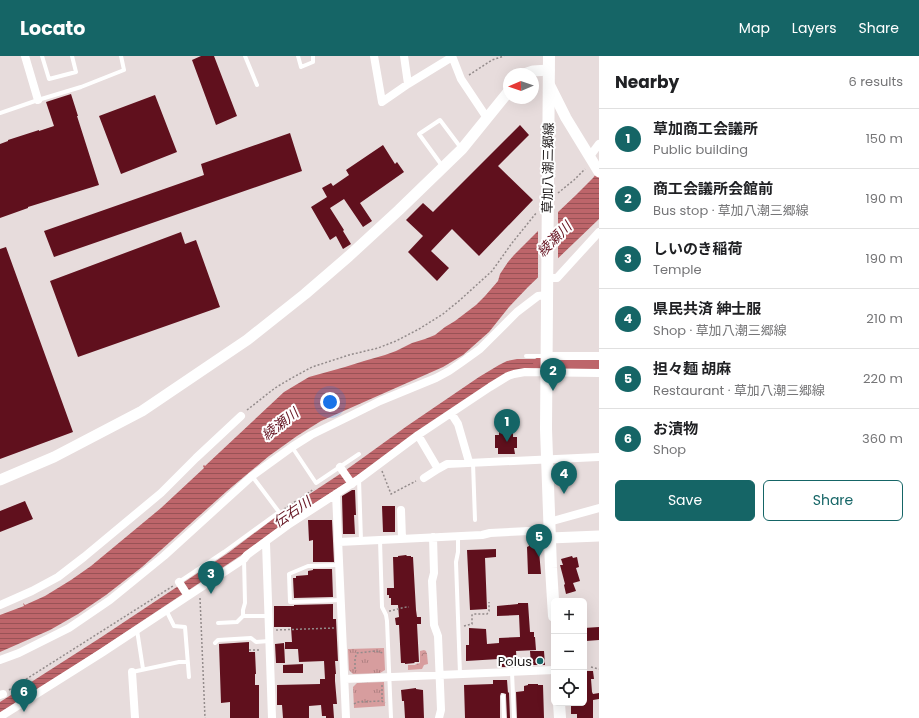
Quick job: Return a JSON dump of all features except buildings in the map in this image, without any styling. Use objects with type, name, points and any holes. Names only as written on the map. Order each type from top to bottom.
[{"type":"main road","name":"草加八潮三郷線","points":[[549,56],[550,86],[546,459],[553,598]]},
{"type":"main road","points":[[559,706],[560,718]]},
{"type":"street","points":[[25,56],[38,100]]},
{"type":"street","points":[[374,56],[382,102],[452,56],[461,80],[487,118]]},
{"type":"street","points":[[404,56],[408,84]]},
{"type":"street","points":[[539,71],[549,70]]},
{"type":"street","points":[[550,86],[566,118],[594,163]]},
{"type":"street","points":[[0,480],[54,457],[142,411],[247,340],[349,256],[399,210],[462,149],[503,98]]},
{"type":"street","points":[[594,163],[599,144]]},
{"type":"street","points":[[548,280],[557,278],[599,232]]},
{"type":"street","points":[[0,660],[69,628],[110,600],[164,556],[252,476],[292,447],[352,414],[449,371],[480,349],[517,312],[538,296],[548,295]]},
{"type":"street","points":[[0,718],[244,559],[265,542],[312,509],[359,479],[418,435],[508,376],[547,364],[599,356]]},
{"type":"street","points":[[547,364],[599,373]]},
{"type":"street","points":[[451,413],[458,424],[471,462]]},
{"type":"street","points":[[0,605],[32,591],[58,577],[84,557],[161,493],[241,416]]},
{"type":"street","points":[[418,435],[438,469]]},
{"type":"street","points":[[424,478],[447,464],[599,457]]},
{"type":"street","points":[[341,468],[351,483]]},
{"type":"street","points":[[336,494],[346,718]]},
{"type":"street","points":[[550,530],[599,508]]},
{"type":"street","points":[[401,510],[402,539]]},
{"type":"street","points":[[339,542],[550,530],[599,536]]},
{"type":"street","points":[[433,537],[434,573],[432,581],[434,625],[438,636],[441,710],[439,718]]},
{"type":"street","points":[[265,542],[272,718]]},
{"type":"street","points":[[179,582],[188,596]]},
{"type":"street","points":[[345,679],[551,670]]},
{"type":"street","points":[[132,672],[135,718]]},
{"type":"lane","points":[[42,56],[49,79],[76,72],[72,56]]},
{"type":"lane","points":[[0,113],[81,87],[124,70],[121,56]]},
{"type":"lane","points":[[245,56],[257,85]]},
{"type":"lane","points":[[298,56],[301,67],[313,62],[313,56]]},
{"type":"lane","points":[[443,167],[419,134],[440,120],[462,149]]},
{"type":"lane","points":[[526,356],[547,364]]},
{"type":"lane","points":[[292,447],[316,483],[341,468],[359,454]]},
{"type":"lane","points":[[471,462],[475,520]]},
{"type":"lane","points":[[179,582],[224,552],[279,512],[252,476]]},
{"type":"lane","points":[[359,479],[361,541]]},
{"type":"lane","points":[[458,536],[458,552],[456,562],[460,674]]},
{"type":"lane","points":[[380,540],[382,607],[387,621],[391,718]]},
{"type":"lane","points":[[218,623],[237,622],[243,616],[243,610],[246,603],[244,559]]},
{"type":"lane","points":[[340,565],[308,566],[289,574],[290,602],[341,600]]},
{"type":"lane","points":[[166,610],[174,626],[186,626],[189,677]]},
{"type":"lane","points":[[243,616],[268,616]]},
{"type":"lane","points":[[136,629],[143,669]]},
{"type":"lane","points":[[215,643],[218,640],[251,638],[256,642],[269,641]]},
{"type":"lane","points":[[132,672],[179,662],[188,662]]},
{"type":"lane","points":[[512,672],[514,718]]},
{"type":"lane","points":[[503,696],[504,718]]},
{"type":"path","points":[[461,80],[492,60],[504,56]]},
{"type":"path","points":[[548,193],[558,192],[574,180],[588,166],[594,163]]},
{"type":"path","points":[[241,416],[275,388],[312,367],[349,355],[378,348],[396,341],[443,314],[492,271],[512,242],[540,209],[548,208]]},
{"type":"path","points":[[379,464],[391,494],[423,477],[424,478]]},
{"type":"path","points":[[279,512],[314,489],[315,480]]},
{"type":"path","points":[[2,695],[179,582]]},
{"type":"path","points":[[200,588],[205,718]]},
{"type":"path","points":[[461,626],[472,624],[473,614],[487,614],[489,611],[489,602]]},
{"type":"path","points":[[269,631],[342,628]]},
{"type":"path","points":[[249,650],[261,650]]},
{"type":"path","points":[[355,669],[355,658],[358,653],[379,652],[384,654]]},
{"type":"path","points":[[587,667],[591,666],[599,669]]},
{"type":"path","points":[[382,683],[382,701]]},
{"type":"path","points":[[353,705],[357,702],[382,701],[388,705],[390,704]]},
{"type":"green space","points":[[384,648],[385,670],[380,673],[353,674],[349,670],[348,649]]},
{"type":"green space","points":[[424,650],[427,654],[428,664],[424,665],[422,669],[408,670],[408,665],[420,663],[420,651]]},
{"type":"green space","points":[[384,682],[385,706],[354,708],[353,687],[357,683]]},
{"type":"water","name":"綾瀬川","points":[[599,170],[599,219],[528,287],[509,307],[489,332],[463,355],[443,367],[321,421],[297,436],[269,456],[227,491],[142,567],[106,595],[78,614],[50,630],[0,652],[0,615],[24,606],[23,603],[25,605],[45,596],[91,566],[161,508],[204,468],[204,465],[205,466],[284,392],[309,377],[385,355],[435,335],[455,321],[485,296],[498,281],[500,274],[514,255],[593,178]]},
{"type":"water","points":[[517,359],[559,359],[559,370],[518,370],[289,520],[240,556],[79,663],[0,713],[0,702],[228,553],[281,513],[346,470],[479,377],[507,361]]},
{"type":"pier","points":[[558,209],[558,261],[538,280],[538,228]]},
{"type":"waterway","name":"伝右川","points":[[540,364],[599,365]]},
{"type":"place","name":"商工会議所会館前","points":[[553,391]]},
{"type":"place","name":"草加商工会議所","points":[[507,442]]},
{"type":"place","name":"県民共済 紳士服","points":[[564,494]]},
{"type":"place","name":"担々麺 胡麻","points":[[539,557]]},
{"type":"place","name":"しいのき稲荷","points":[[211,594]]},
{"type":"place","name":"Polus","points":[[540,661]]},
{"type":"place","name":"お漬物","points":[[24,712]]}]
